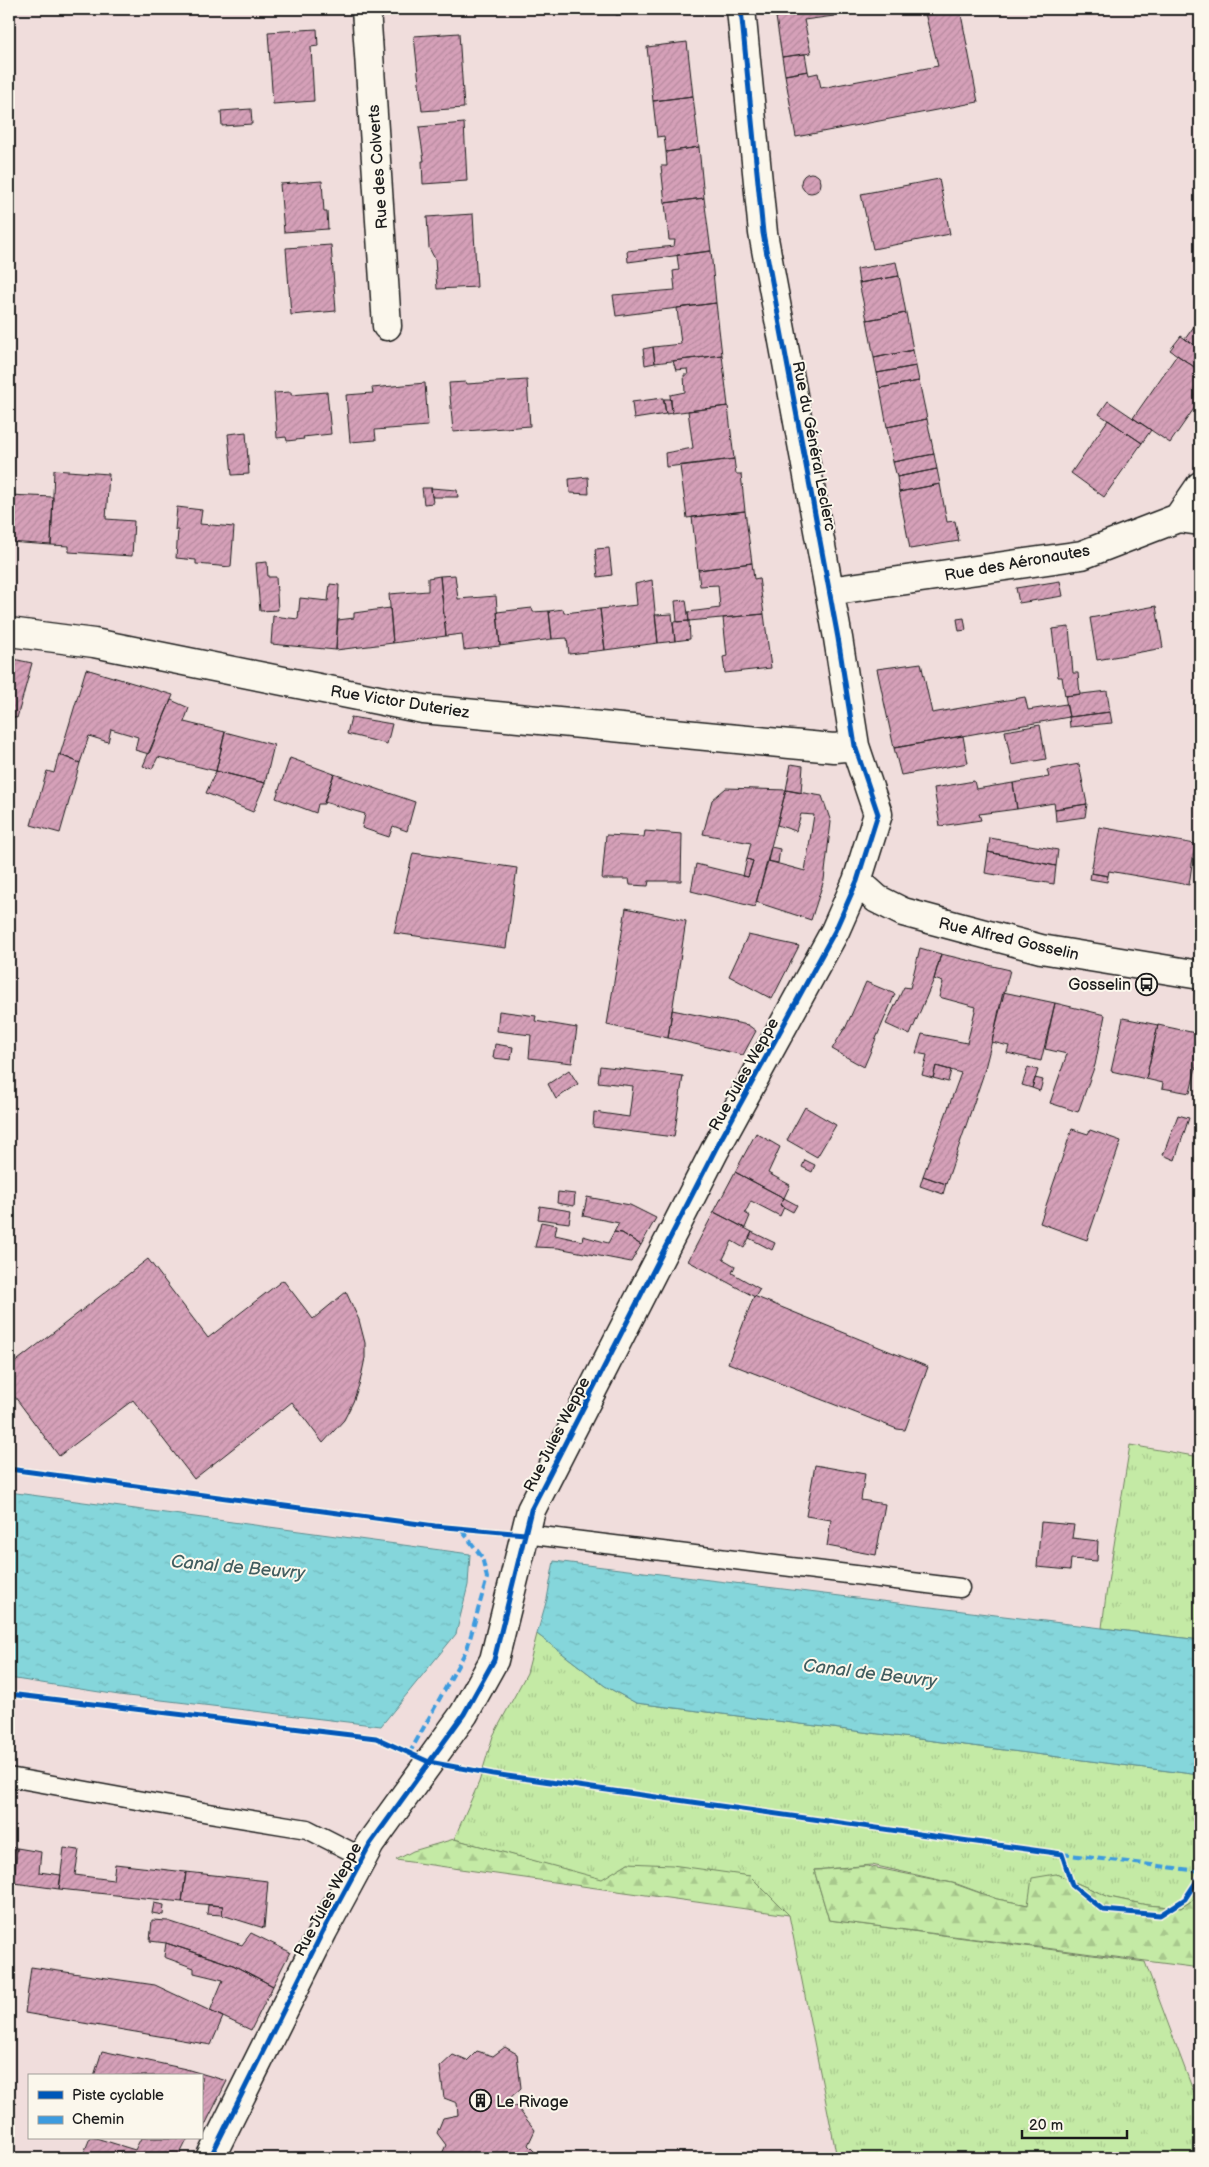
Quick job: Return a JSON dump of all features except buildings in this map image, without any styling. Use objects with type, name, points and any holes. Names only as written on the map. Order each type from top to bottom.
[{"type":"street","name":"Rue des Colverts","points":[[366,9],[387,326]]},
{"type":"street","name":"Rue du Général Leclerc","points":[[741,9],[762,233],[856,746],[878,814],[857,882]]},
{"type":"street","points":[[1189,520],[1200,486]]},
{"type":"street","name":"Rue des Aéronautes","points":[[829,591],[1082,555],[1189,520]]},
{"type":"street","name":"Rue Victor Duteriez","points":[[9,632],[94,643],[423,708],[834,748],[856,746]]},
{"type":"street","name":"Rue Alfred Gosselin","points":[[857,882],[877,899],[903,912],[1041,949],[1200,975]]},
{"type":"street","name":"Rue Jules Weppe","points":[[210,2158],[362,1857],[464,1714],[494,1660],[525,1534],[536,1501],[715,1150],[835,931],[857,882]]},
{"type":"lane","points":[[525,1534],[960,1588]]},
{"type":"lane","points":[[9,1777],[208,1813],[307,1828],[362,1857]]},
{"type":"green space","points":[[1130,1445],[1200,1457],[1200,1640],[1102,1628]]},
{"type":"green space","points":[[537,1634],[605,1686],[636,1703],[1200,1775],[1200,1895],[1181,1908],[1147,1905],[1109,1897],[1056,1874],[1028,1905],[997,1899],[957,1884],[872,1865],[814,1870],[829,1920],[1145,1962],[1200,2109],[1200,2158],[837,2158],[789,1915],[750,1876],[628,1863],[603,1880],[454,1839],[479,1782],[493,1736],[527,1673]]},
{"type":"green space","points":[[454,1839],[602,1879],[628,1863],[672,1865],[750,1876],[789,1915],[396,1860],[413,1851]]},
{"type":"green space","points":[[867,1866],[952,1883],[997,1899],[1028,1905],[1032,1878],[1056,1874],[1109,1897],[1147,1905],[1181,1908],[1200,1895],[1200,1968],[829,1920],[814,1870]]},
{"type":"water","name":"Canal de Beuvry","points":[[9,1492],[470,1554],[468,1585],[456,1634],[381,1726],[119,1695],[9,1678]]},
{"type":"water","name":"Canal de Beuvry","points":[[554,1561],[1200,1640],[1200,1775],[636,1703],[605,1686],[537,1634],[547,1599]]},
{"type":"marked path","points":[[409,1754],[467,1649],[487,1578],[482,1557],[460,1528]]},
{"type":"marked path","points":[[1062,1854],[1200,1871]]},
{"type":"cycle path","points":[[210,2158],[323,1931],[370,1844],[464,1714],[494,1660],[531,1510],[715,1150],[835,931],[857,881],[878,814],[855,746],[838,638],[763,233],[741,9]]},
{"type":"cycle path","points":[[9,1469],[435,1526],[525,1534]]},
{"type":"cycle path","points":[[9,1694],[376,1738],[429,1762],[493,1774],[1062,1854],[1072,1885],[1103,1910],[1160,1915],[1185,1899],[1200,1876]]},
{"type":"place","name":"Gosselin","points":[[1147,984]]},
{"type":"place","name":"Le Rivage","points":[[480,2101]]}]
